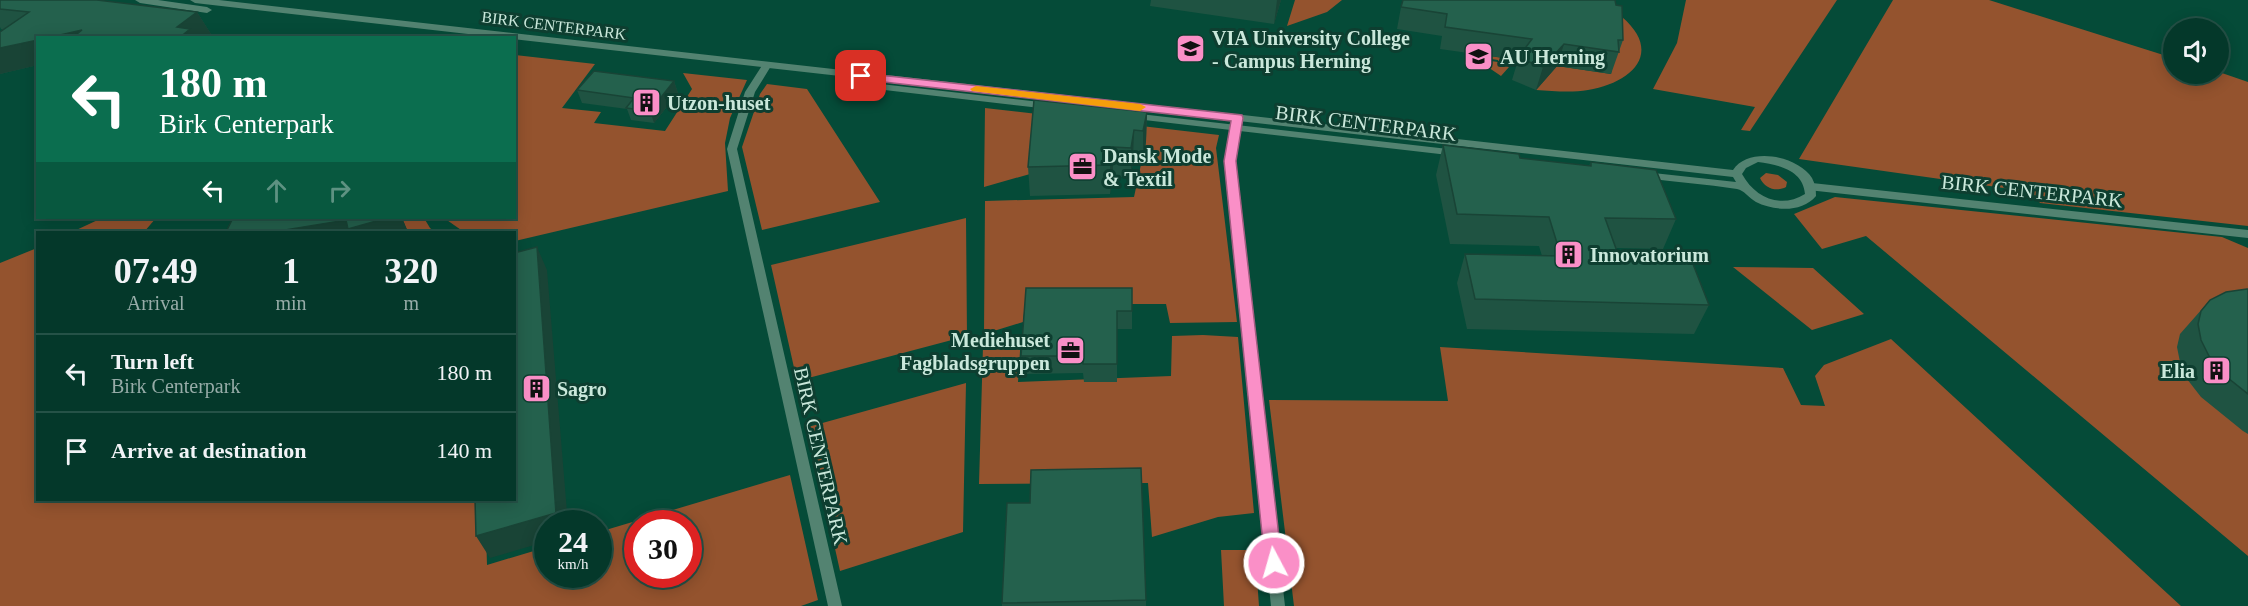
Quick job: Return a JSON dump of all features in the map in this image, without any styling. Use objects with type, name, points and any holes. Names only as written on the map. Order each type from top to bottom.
[{"type":"street","points":[[140,0],[155,4],[432,36]]},
{"type":"street","name":"BIRK CENTERPARK","points":[[195,0],[470,36]]},
{"type":"street","name":"BIRK CENTERPARK","points":[[516,42],[1237,123],[1737,174]]},
{"type":"street","name":"BIRK CENTERPARK","points":[[764,70],[750,92],[732,149],[835,606]]},
{"type":"street","points":[[1237,123],[1230,161],[1278,606]]},
{"type":"street","name":"BIRK CENTERPARK","points":[[1237,123],[1741,186]]},
{"type":"street","points":[[1771,160],[1797,170],[1807,178],[1812,186],[1811,196],[1803,203],[1790,206],[1760,200],[1741,186],[1737,174],[1740,167],[1747,162],[1771,160]]},
{"type":"street","name":"BIRK CENTERPARK","points":[[1812,186],[2248,234]]},
{"type":"shaded area","points":[[1295,0],[1342,0],[1327,12],[1287,26]]},
{"type":"shaded area","points":[[1686,0],[1837,0],[1750,131],[1741,130],[1755,107],[1653,89],[1677,43]]},
{"type":"shaded area","points":[[1893,0],[1989,0],[2163,55],[2163,84],[2229,84],[2229,75],[2248,82],[2248,226],[2040,203],[2032,192],[1799,159]]},
{"type":"shaded area","points":[[1622,17],[1634,30],[1640,43],[1641,54],[1637,64],[1629,73],[1617,81],[1588,90],[1569,92],[1536,90],[1557,66],[1611,74]]},
{"type":"shaded area","points":[[1470,53],[1510,59],[1509,67],[1501,76],[1476,59],[1498,62],[1498,60],[1472,56]]},
{"type":"shaded area","points":[[516,55],[595,64],[562,108],[601,112],[594,123],[665,131],[692,89],[683,73],[747,80],[730,118],[725,143],[728,191],[516,241],[516,231],[463,231],[445,219],[516,219]]},
{"type":"shaded area","points":[[767,84],[807,89],[880,202],[762,230],[742,147],[760,94]]},
{"type":"shaded area","points":[[985,108],[1219,135],[1216,148],[1237,322],[1170,323],[1166,304],[1025,304],[1023,322],[984,334],[985,201],[1134,197],[1146,141],[984,187]]},
{"type":"shaded area","points":[[1766,173],[1778,175],[1787,182],[1786,187],[1775,189],[1768,187],[1760,178]]},
{"type":"shaded area","points":[[1835,197],[2222,237],[2248,248],[2248,556],[1866,236],[1822,249],[1794,214]]},
{"type":"shaded area","points":[[966,218],[967,336],[797,381],[771,265]]},
{"type":"shaded area","points":[[100,219],[155,219],[145,231],[74,231]]},
{"type":"shaded area","points":[[402,219],[425,219],[434,231],[408,231]]},
{"type":"shaded area","points":[[36,248],[36,501],[485,501],[487,565],[534,551],[534,588],[612,588],[612,528],[624,525],[624,588],[702,588],[702,510],[673,510],[790,475],[818,600],[801,606],[0,606],[0,263]]},
{"type":"shaded area","points":[[1733,267],[1813,268],[1864,314],[1812,330]]},
{"type":"shaded area","points":[[1021,336],[1018,382],[1171,376],[1172,336],[1238,337],[1254,513],[1218,517],[1152,537],[1148,483],[979,484],[983,346]]},
{"type":"shaded area","points":[[1891,339],[2181,606],[1294,606],[1269,400],[1448,401],[1440,347],[1783,368],[1801,405],[1825,406],[1815,376],[1824,365]]},
{"type":"shaded area","points":[[966,383],[963,532],[840,571],[808,427]]},
{"type":"shaded area","points":[[1221,550],[1255,550],[1259,606],[1224,606]]},
{"type":"building","points":[[0,0],[97,0],[197,12],[177,27],[190,29],[181,36],[74,36],[82,30],[56,36],[36,36],[36,40],[0,48],[0,32],[29,12],[0,9]]},
{"type":"building","points":[[1403,0],[1615,0],[1616,5],[1622,6],[1623,40],[1618,40],[1619,52],[1564,44],[1543,67],[1518,58],[1532,39],[1445,27],[1447,14],[1401,7]]},
{"type":"building","points":[[594,71],[674,81],[650,111],[626,108],[634,98],[577,90]]},
{"type":"building","points":[[1034,100],[1147,112],[1143,131],[1134,130],[1131,148],[1113,147],[1110,165],[1028,167]]},
{"type":"building","points":[[1443,145],[1519,154],[1520,158],[1591,166],[1591,162],[1656,170],[1676,219],[1605,218],[1619,257],[1691,259],[1709,305],[1475,299],[1465,254],[1561,256],[1549,217],[1457,214]]},
{"type":"building","points":[[232,219],[383,219],[348,229],[346,220],[279,231],[226,231]]},
{"type":"building","name":"Sagro","points":[[537,247],[556,510],[534,510],[534,519],[476,536],[475,501],[516,501],[516,252]]},
{"type":"building","name":"Mediehuset Fagbladsgruppen","points":[[1026,288],[1132,288],[1132,311],[1117,311],[1117,364],[1083,364],[1083,356],[1021,356]]},
{"type":"building","points":[[2248,289],[2248,394],[2223,374],[2209,356],[2201,340],[2198,324],[2201,311],[2210,300],[2226,292]]},
{"type":"building","points":[[1141,468],[1146,600],[1002,603],[1007,503],[1030,503],[1031,470]]},
{"type":"slow traffic","points":[[976,89],[1140,107]]},
{"type":"place","name":"VIA University College - Campus Herning","points":[[1191,49]]},
{"type":"place","name":"AU Herning","points":[[1479,57]]},
{"type":"place","name":"Utzon-huset","points":[[646,103]]},
{"type":"place","name":"Dansk Mode & Textil","points":[[1082,167]]},
{"type":"place","name":"Innovatorium","points":[[1569,255]]},
{"type":"place","name":"Mediehuset Fagbladsgruppen","points":[[1071,351]]},
{"type":"place","name":"Elia","points":[[2216,371]]},
{"type":"place","name":"Sagro","points":[[536,389]]},
{"type":"route","points":[[861,76],[1238,118],[1230,161],[1274,563]]}]
